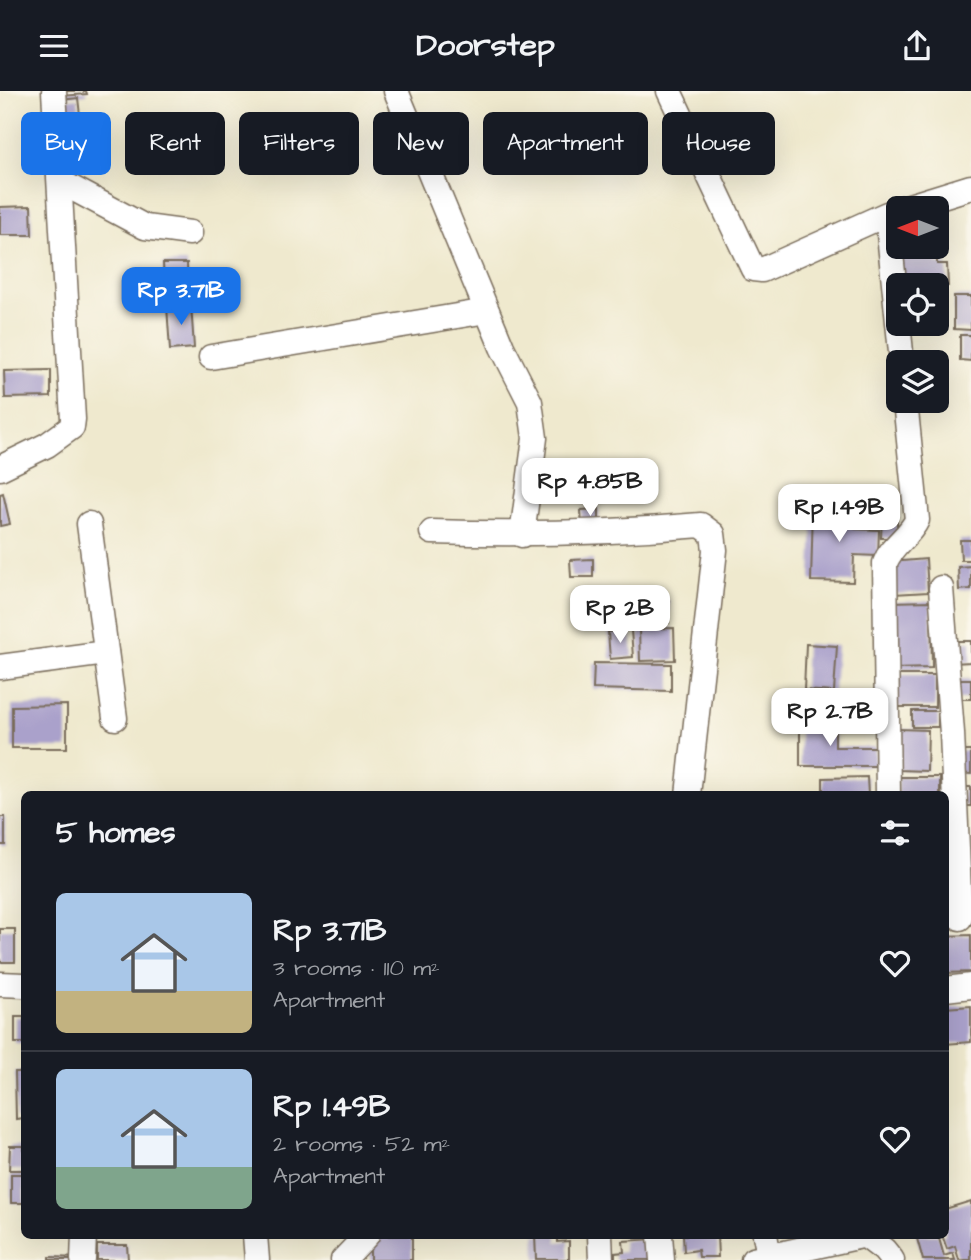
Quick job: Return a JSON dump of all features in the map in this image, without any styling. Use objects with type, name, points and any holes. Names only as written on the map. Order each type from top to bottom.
[{"type":"street","points":[[0,468],[47,445],[72,427],[54,91]]},
{"type":"street","points":[[396,91],[487,311],[530,402],[535,421],[522,535]]},
{"type":"street","points":[[669,91],[753,269],[762,270],[886,215]]},
{"type":"street","points":[[61,183],[145,227],[190,233]]},
{"type":"street","points":[[943,196],[971,187]]},
{"type":"street","points":[[898,259],[902,350]]},
{"type":"street","points":[[211,356],[487,311]]},
{"type":"street","points":[[888,791],[885,563],[888,555],[911,533],[917,520],[906,413]]},
{"type":"street","points":[[89,524],[115,718]]},
{"type":"street","points":[[432,532],[522,535],[617,533],[701,525],[713,534],[715,549],[688,791]]},
{"type":"street","points":[[941,588],[953,733],[959,918]]},
{"type":"street","points":[[0,667],[106,653]]},
{"type":"street","points":[[0,984],[21,985]]},
{"type":"street","points":[[949,989],[971,986]]},
{"type":"street","points":[[83,1260],[85,1239]]},
{"type":"street","points":[[255,1239],[257,1260]]},
{"type":"street","points":[[344,1260],[363,1239]]},
{"type":"street","points":[[600,1239],[601,1260]]},
{"type":"street","points":[[660,1239],[662,1260]]},
{"type":"street","points":[[762,1251],[844,1239]]},
{"type":"street","points":[[869,1239],[892,1260]]},
{"type":"building","points":[[61,91],[86,91],[87,94],[61,96]]},
{"type":"building","points":[[78,98],[80,112],[62,112],[61,100]]},
{"type":"building","points":[[31,206],[32,235],[0,235],[0,207]]},
{"type":"building","points":[[896,259],[937,259],[937,264],[947,264],[947,273],[897,273]]},
{"type":"building","points":[[163,263],[187,263],[188,300],[165,302]]},
{"type":"building","points":[[954,296],[971,296],[971,330],[954,329]]},
{"type":"building","points":[[191,304],[194,348],[170,350],[167,306]]},
{"type":"building","points":[[960,335],[971,335],[971,361],[960,360]]},
{"type":"building","points":[[51,370],[51,397],[5,398],[4,371]]},
{"type":"building","points":[[3,493],[10,524],[0,526],[0,494]]},
{"type":"building","points":[[813,508],[856,509],[855,529],[879,530],[878,556],[854,555],[853,582],[811,581]]},
{"type":"building","points":[[599,509],[599,527],[582,528],[581,510]]},
{"type":"building","points":[[882,518],[897,518],[897,538],[881,538]]},
{"type":"building","points":[[960,540],[971,540],[971,560],[961,560]]},
{"type":"building","points":[[593,559],[593,577],[571,577],[570,560]]},
{"type":"building","points":[[926,559],[928,592],[894,594],[891,562]]},
{"type":"building","points":[[971,566],[971,589],[959,590],[958,567]]},
{"type":"building","points":[[603,601],[604,621],[584,622],[583,602]]},
{"type":"building","points":[[639,601],[669,601],[669,623],[640,624]]},
{"type":"building","points":[[931,601],[932,668],[892,669],[891,602]]},
{"type":"building","points":[[674,628],[675,660],[640,661],[639,629]]},
{"type":"building","points":[[631,630],[633,657],[610,659],[608,632]]},
{"type":"building","points":[[953,641],[971,641],[971,662],[953,663]]},
{"type":"building","points":[[806,644],[837,646],[834,692],[804,690]]},
{"type":"building","points":[[594,663],[671,664],[671,691],[593,689]]},
{"type":"building","points":[[893,675],[935,675],[935,707],[893,707]]},
{"type":"building","points":[[958,679],[971,679],[971,699],[958,699]]},
{"type":"building","points":[[801,694],[873,696],[873,719],[800,717]]},
{"type":"building","points":[[67,705],[67,748],[12,748],[12,706]]},
{"type":"building","points":[[912,711],[938,711],[938,727],[912,727]]},
{"type":"building","points":[[800,720],[835,721],[835,747],[875,747],[875,766],[800,766]]},
{"type":"building","points":[[898,729],[928,730],[927,771],[898,770]]},
{"type":"building","points":[[958,751],[971,751],[971,774],[958,773]]},
{"type":"building","points":[[867,777],[868,791],[823,791],[823,778]]},
{"type":"building","points":[[898,777],[940,777],[940,791],[898,791]]},
{"type":"building","points":[[963,787],[971,787],[971,806],[963,806]]},
{"type":"building","points":[[0,817],[5,817],[5,845],[0,845]]},
{"type":"building","points":[[0,929],[15,929],[15,962],[0,962]]},
{"type":"building","points":[[971,935],[971,972],[949,973],[949,936]]},
{"type":"building","points":[[971,1006],[971,1042],[949,1044],[949,1008]]},
{"type":"building","points":[[15,1017],[21,1017],[21,1043],[15,1043]]},
{"type":"building","points":[[15,1072],[21,1072],[21,1118],[16,1119]]},
{"type":"building","points":[[10,1146],[21,1146],[21,1170],[9,1170]]},
{"type":"building","points":[[11,1174],[21,1174],[21,1203],[11,1203]]},
{"type":"building","points":[[971,1201],[971,1260],[959,1260],[955,1246],[947,1249],[943,1239],[949,1239],[949,1208]]},
{"type":"building","points":[[370,1239],[412,1239],[412,1260],[370,1260]]},
{"type":"building","points":[[535,1239],[569,1241],[569,1259],[536,1259]]},
{"type":"building","points":[[654,1239],[655,1260],[615,1260],[615,1253],[624,1252],[623,1241]]},
{"type":"building","points":[[683,1239],[717,1239],[718,1257],[699,1257],[698,1250],[684,1252]]},
{"type":"building","points":[[917,1239],[939,1239],[944,1256],[953,1253],[955,1260],[923,1260]]},
{"type":"building","points":[[97,1245],[127,1245],[128,1260],[97,1260]]},
{"type":"building","points":[[49,1257],[82,1258],[82,1260],[49,1260]]}]
